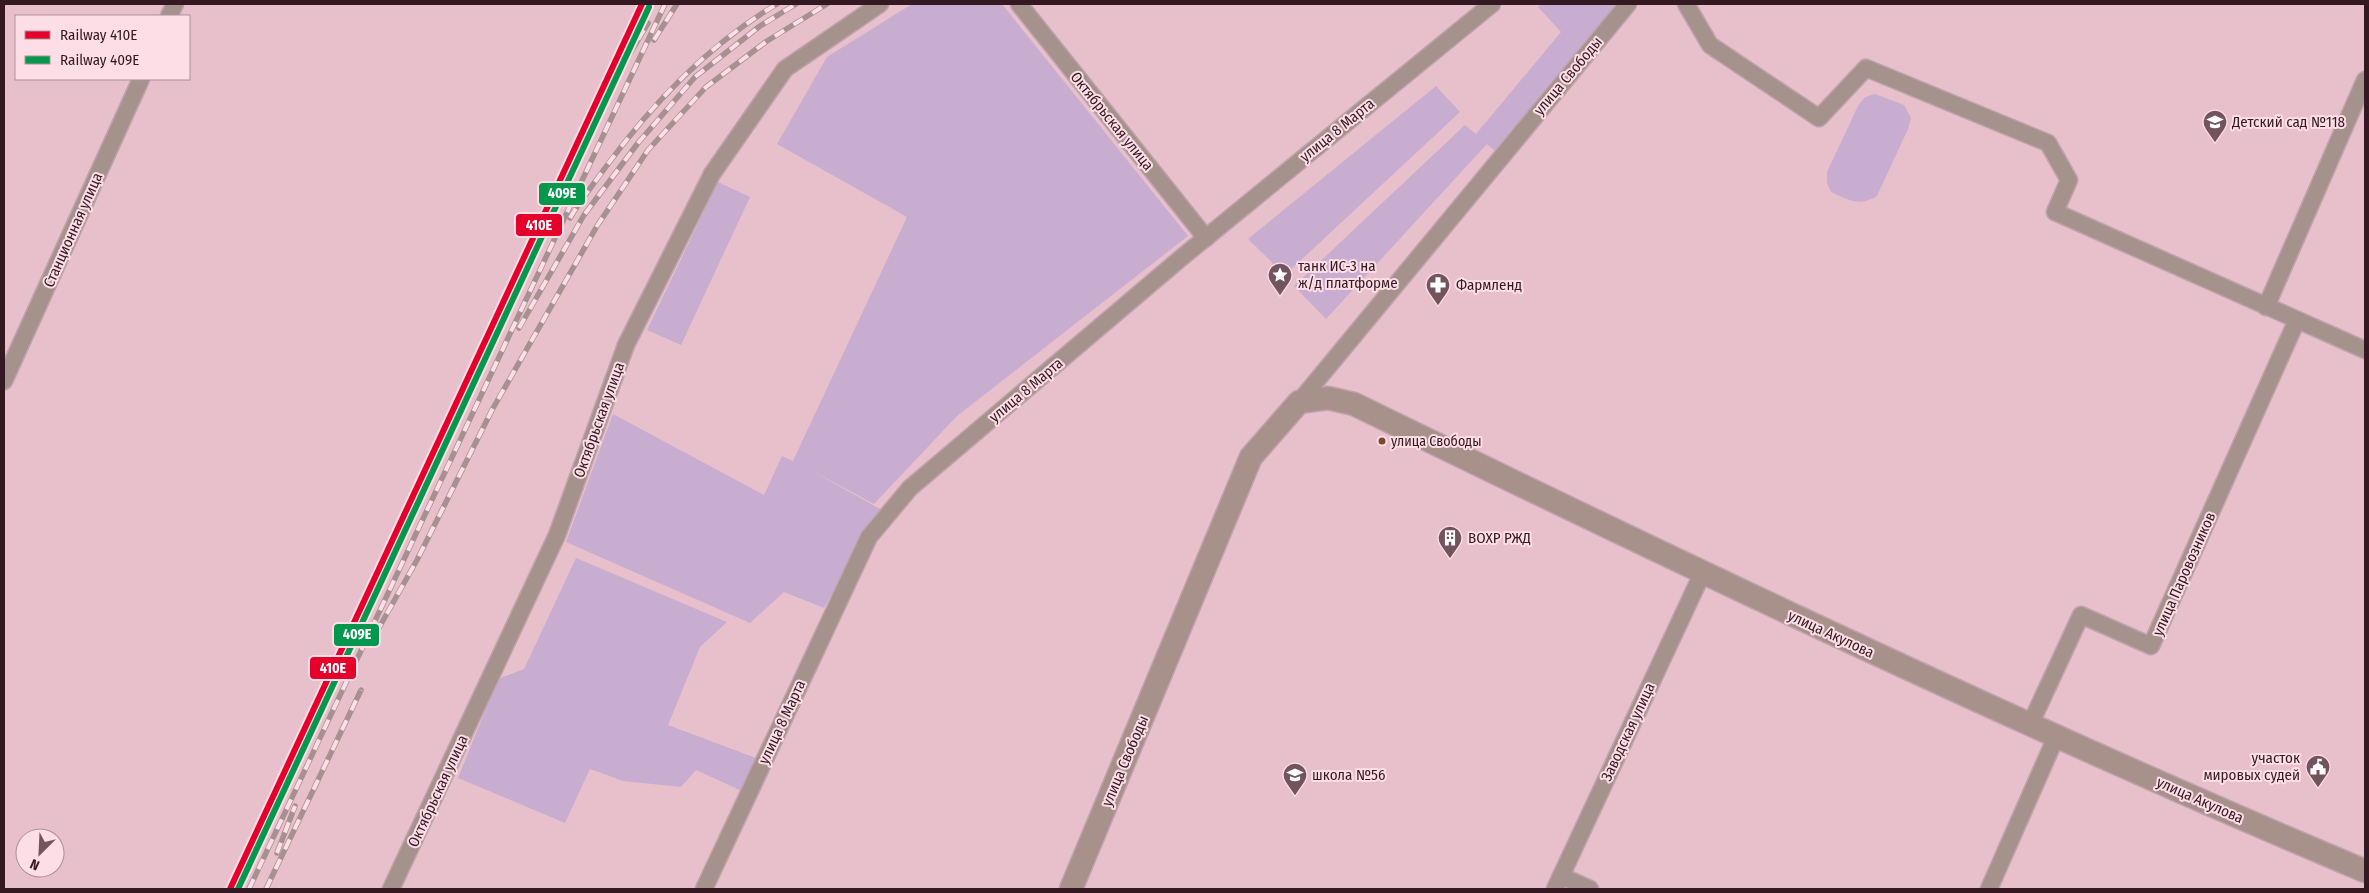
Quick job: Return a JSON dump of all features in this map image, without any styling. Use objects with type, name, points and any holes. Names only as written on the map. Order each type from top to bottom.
[{"type":"street","name":"Октябрьская улица","points":[[392,889],[557,535],[626,345],[712,174],[785,70],[880,4]]},
{"type":"street","name":"Октябрьская улица","points":[[1019,4],[1206,238]]},
{"type":"street","name":"улица 8 Марта","points":[[704,889],[869,537],[910,488],[1206,238],[1492,4]]},
{"type":"street","name":"улица Свободы","points":[[1071,889],[1251,457],[1299,402],[1628,4]]},
{"type":"street","points":[[1686,4],[1710,45],[1819,118],[1866,68],[2048,143],[2069,180],[2055,212],[2365,350]]},
{"type":"street","name":"Станционная улица","points":[[4,381],[11,349],[141,80]]},
{"type":"street","points":[[2266,307],[2365,80]]},
{"type":"street","name":"улица Паровозников","points":[[2030,725],[2081,615],[2151,646],[2296,320]]},
{"type":"street","name":"улица Акулова","points":[[1299,402],[1328,398],[1354,404],[1702,574],[2056,737],[2365,871]]},
{"type":"street","name":"Заводская улица","points":[[1558,882],[1702,574]]},
{"type":"street","points":[[1989,889],[2056,737]]},
{"type":"street","points":[[1558,882],[1590,889]]},
{"type":"shaded area","points":[[912,4],[1002,4],[1188,236],[957,416],[874,504],[809,469],[880,509],[824,608],[784,592],[750,623],[566,542],[613,414],[764,495],[782,456],[793,461],[907,217],[777,144],[827,57]]},
{"type":"shaded area","points":[[1542,4],[1618,4],[1497,153],[1487,144],[1326,319],[1294,286],[1465,125],[1476,134],[1561,32],[1538,7]]},
{"type":"shaded area","points":[[1436,86],[1460,112],[1285,275],[1248,239]]},
{"type":"shaded area","points":[[1875,94],[1904,105],[1911,118],[1908,129],[1877,196],[1859,202],[1843,198],[1831,192],[1827,183],[1827,172],[1858,106],[1865,97]]},
{"type":"shaded area","points":[[718,182],[750,197],[681,345],[647,330]]},
{"type":"shaded area","points":[[576,558],[727,622],[700,647],[668,725],[756,758],[742,791],[696,770],[681,787],[623,781],[590,769],[565,823],[458,778],[498,679],[524,669]]},
{"type":"railway","points":[[249,889],[665,4]]},
{"type":"railway","points":[[654,40],[677,4]]},
{"type":"railway","points":[[570,218],[623,144],[683,77],[728,38],[777,4]]},
{"type":"railway","points":[[519,328],[584,215],[638,143],[695,77],[760,26],[796,4]]},
{"type":"railway","points":[[376,633],[417,560],[492,410],[597,226],[648,150],[706,87],[767,41],[827,4]]},
{"type":"railway","points":[[571,153],[648,23]]},
{"type":"railway","points":[[266,889],[361,690]]},
{"type":"railway","points":[[277,853],[295,806]]},
{"type":"rail line","name":"410E","points":[[230,889],[642,4]]},
{"type":"rail line","name":"409E","points":[[238,889],[649,7]]},
{"type":"place","name":"Детский сад №118","points":[[2215,143]]},
{"type":"place","name":"танк ИС-3 на ж/д платформе","points":[[1280,296]]},
{"type":"place","name":"Фармленд","points":[[1438,306]]},
{"type":"place","name":"улица Свободы","points":[[1382,441]]},
{"type":"place","name":"ВОХР РЖД","points":[[1450,559]]},
{"type":"place","name":"участок мировых судей","points":[[2318,788]]},
{"type":"place","name":"школа №56","points":[[1295,796]]}]
